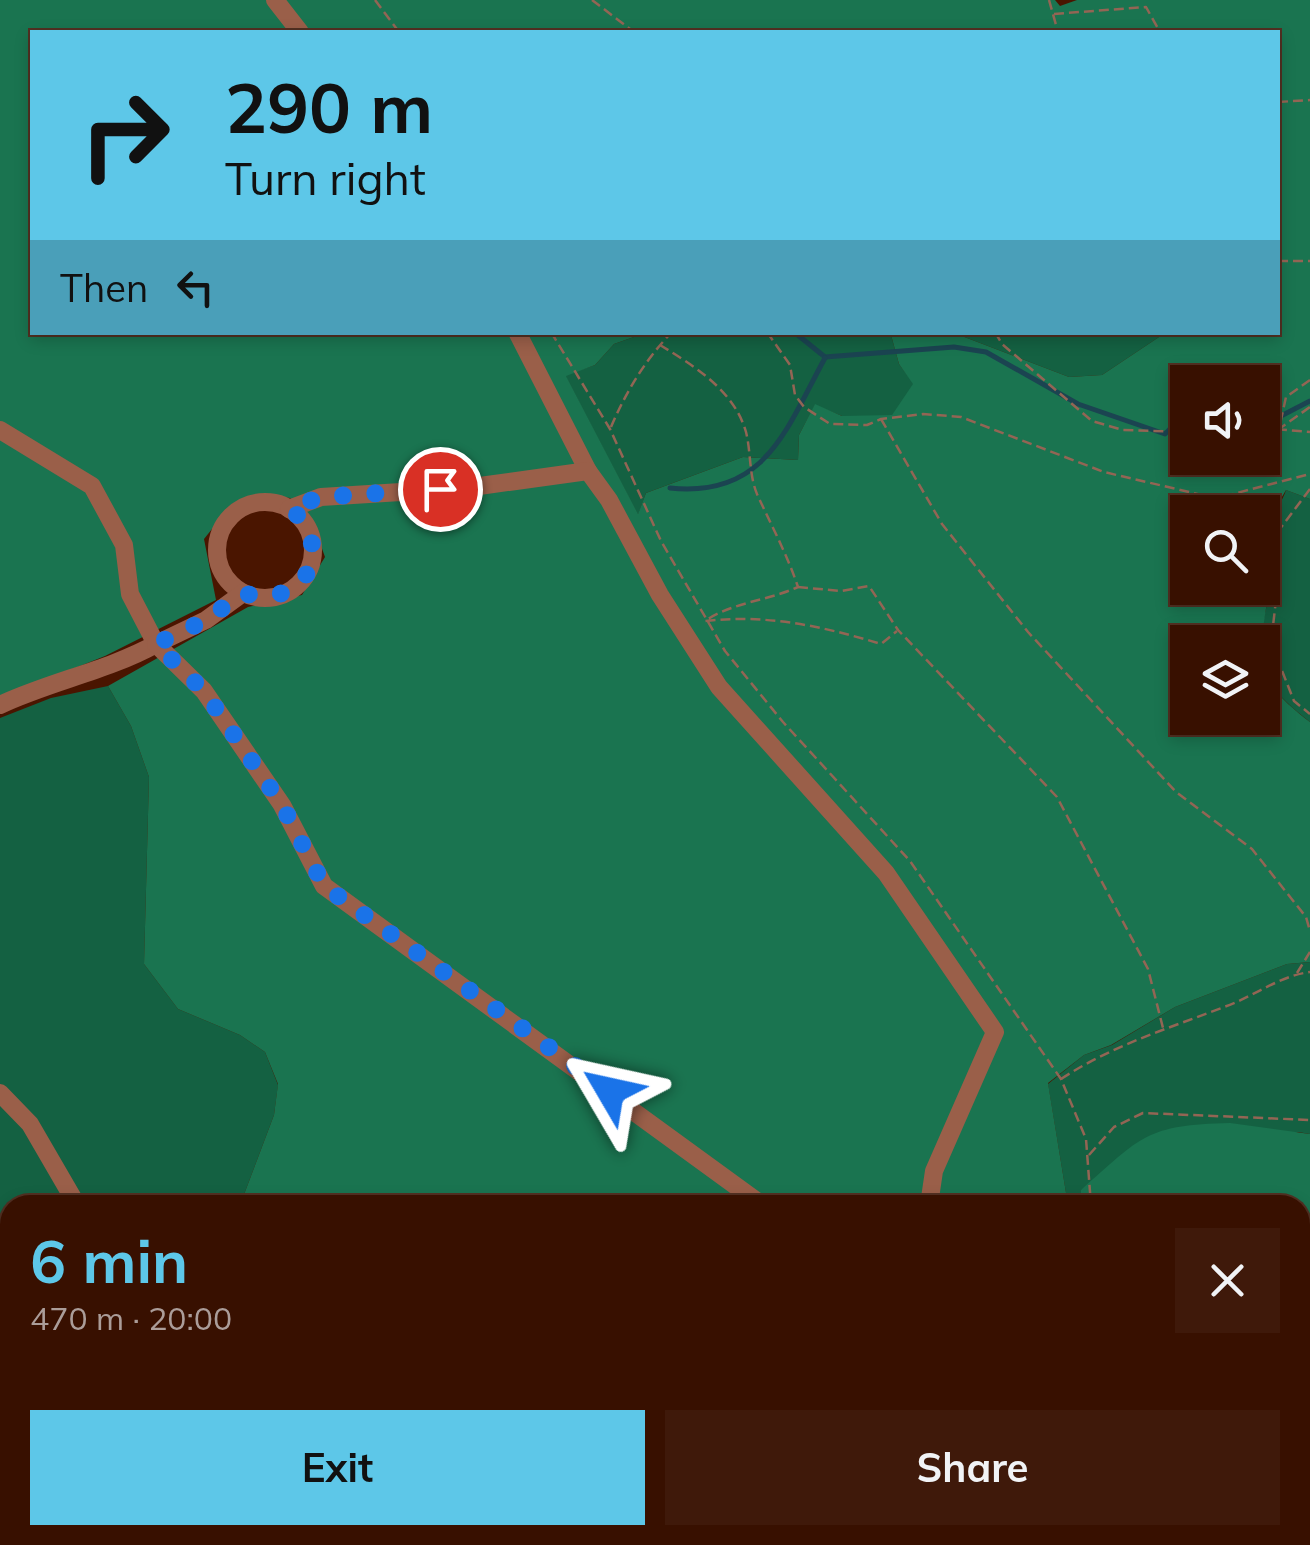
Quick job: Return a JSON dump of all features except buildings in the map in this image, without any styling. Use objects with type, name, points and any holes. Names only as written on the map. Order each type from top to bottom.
[{"type":"lane","points":[[275,0],[298,30]]},
{"type":"lane","points":[[518,335],[588,471],[719,687],[886,873],[995,1032],[934,1171],[930,1195]]},
{"type":"lane","points":[[0,430],[92,486],[124,544],[130,594],[156,644],[204,691],[282,805],[324,886],[748,1195]]},
{"type":"lane","points":[[290,508],[321,497],[466,488],[588,471]]},
{"type":"lane","points":[[275,503],[290,508],[310,533],[313,550],[303,580],[276,597],[243,593],[231,584],[217,557],[222,527],[245,506],[275,503]]},
{"type":"lane","points":[[0,705],[127,660],[206,620],[243,593]]},
{"type":"lane","points":[[0,1093],[30,1124],[71,1195]]},
{"type":"path","points":[[376,0],[398,30]]},
{"type":"path","points":[[592,0],[631,30]]},
{"type":"path","points":[[1049,0],[1058,30]]},
{"type":"path","points":[[1146,7],[1149,0]]},
{"type":"path","points":[[1054,14],[1146,7]]},
{"type":"path","points":[[1146,7],[1159,30]]},
{"type":"path","points":[[1280,102],[1310,100]]},
{"type":"path","points":[[1280,261],[1310,261]]},
{"type":"path","points":[[553,335],[610,429],[661,541],[705,621],[783,722],[910,860],[1061,1079],[1076,1111],[1088,1156],[1090,1195]]},
{"type":"path","points":[[610,429],[624,396],[669,335]]},
{"type":"path","points":[[770,335],[790,365],[796,395],[804,407],[830,424],[866,426],[881,419],[923,414],[961,417],[1104,472],[1206,496],[1229,495],[1310,474]]},
{"type":"path","points":[[997,335],[1002,344],[1092,420],[1124,430],[1170,431]]},
{"type":"path","points":[[660,345],[693,366],[727,396],[746,430],[755,489],[786,551],[798,587]]},
{"type":"path","points":[[1280,424],[1286,397],[1310,380]]},
{"type":"path","points":[[1280,428],[1310,407]]},
{"type":"path","points":[[881,419],[942,524],[1028,632],[1176,792],[1252,849],[1306,918],[1310,930]]},
{"type":"path","points":[[1280,429],[1310,432]]},
{"type":"path","points":[[1310,490],[1279,530],[1271,643],[1294,701],[1310,714]]},
{"type":"path","points":[[705,621],[723,609],[770,600],[798,587],[841,590],[869,586],[898,630],[1057,796],[1148,970],[1163,1028]]},
{"type":"path","points":[[705,621],[749,616],[792,621],[882,644],[898,630]]},
{"type":"path","points":[[1296,974],[1310,952]]},
{"type":"path","points":[[1061,1079],[1098,1054],[1226,1006],[1296,974],[1310,972]]},
{"type":"path","points":[[1088,1156],[1114,1127],[1143,1114],[1310,1120]]},
{"type":"green space","points":[[0,0],[1055,0],[1060,6],[1077,0],[1310,0],[1310,499],[1286,490],[1280,500],[1280,495],[1170,495],[1170,605],[1267,605],[1264,625],[1170,625],[1170,735],[1280,735],[1280,695],[1310,722],[1310,962],[1287,964],[1175,1007],[1111,1045],[1084,1055],[1048,1083],[1066,1195],[244,1195],[274,1115],[278,1084],[265,1052],[240,1035],[178,1009],[144,964],[149,777],[131,726],[108,686],[248,607],[302,595],[325,557],[311,518],[290,498],[259,494],[232,504],[204,539],[216,600],[105,656],[0,698]]},
{"type":"green space","points":[[639,335],[891,335],[899,364],[914,384],[892,416],[842,416],[815,405],[799,435],[798,460],[743,457],[646,493],[638,515],[565,375],[595,365],[614,344]]},
{"type":"green space","points":[[959,335],[1162,335],[1102,375],[1069,377]]},
{"type":"green space","points":[[1286,490],[1310,499],[1310,722],[1280,695],[1280,625],[1263,625],[1266,605],[1280,605],[1282,499]]},
{"type":"green space","points":[[108,686],[131,726],[149,777],[144,964],[178,1009],[240,1035],[265,1052],[278,1085],[274,1115],[244,1195],[0,1195],[0,718],[51,698]]},
{"type":"green space","points":[[1310,962],[1310,1134],[1298,1132],[1081,1190],[1081,1195],[1066,1195],[1048,1084],[1084,1055],[1112,1045],[1175,1007],[1287,964]]},
{"type":"green space","points":[[1230,1123],[1310,1134],[1310,1195],[1081,1195],[1081,1190],[1118,1157],[1147,1137],[1202,1124]]},
{"type":"waterway","points":[[798,335],[825,357],[954,347],[986,352],[1078,404],[1165,434],[1170,429]]},
{"type":"waterway","points":[[670,488],[703,488],[729,482],[751,470],[784,433],[825,358]]},
{"type":"waterway","points":[[1280,416],[1310,401]]},
{"type":"route","points":[[440,489],[321,497],[290,508],[310,533],[313,550],[303,580],[276,597],[259,598],[243,593],[206,620],[156,644],[204,691],[282,805],[324,886],[610,1091]]}]
